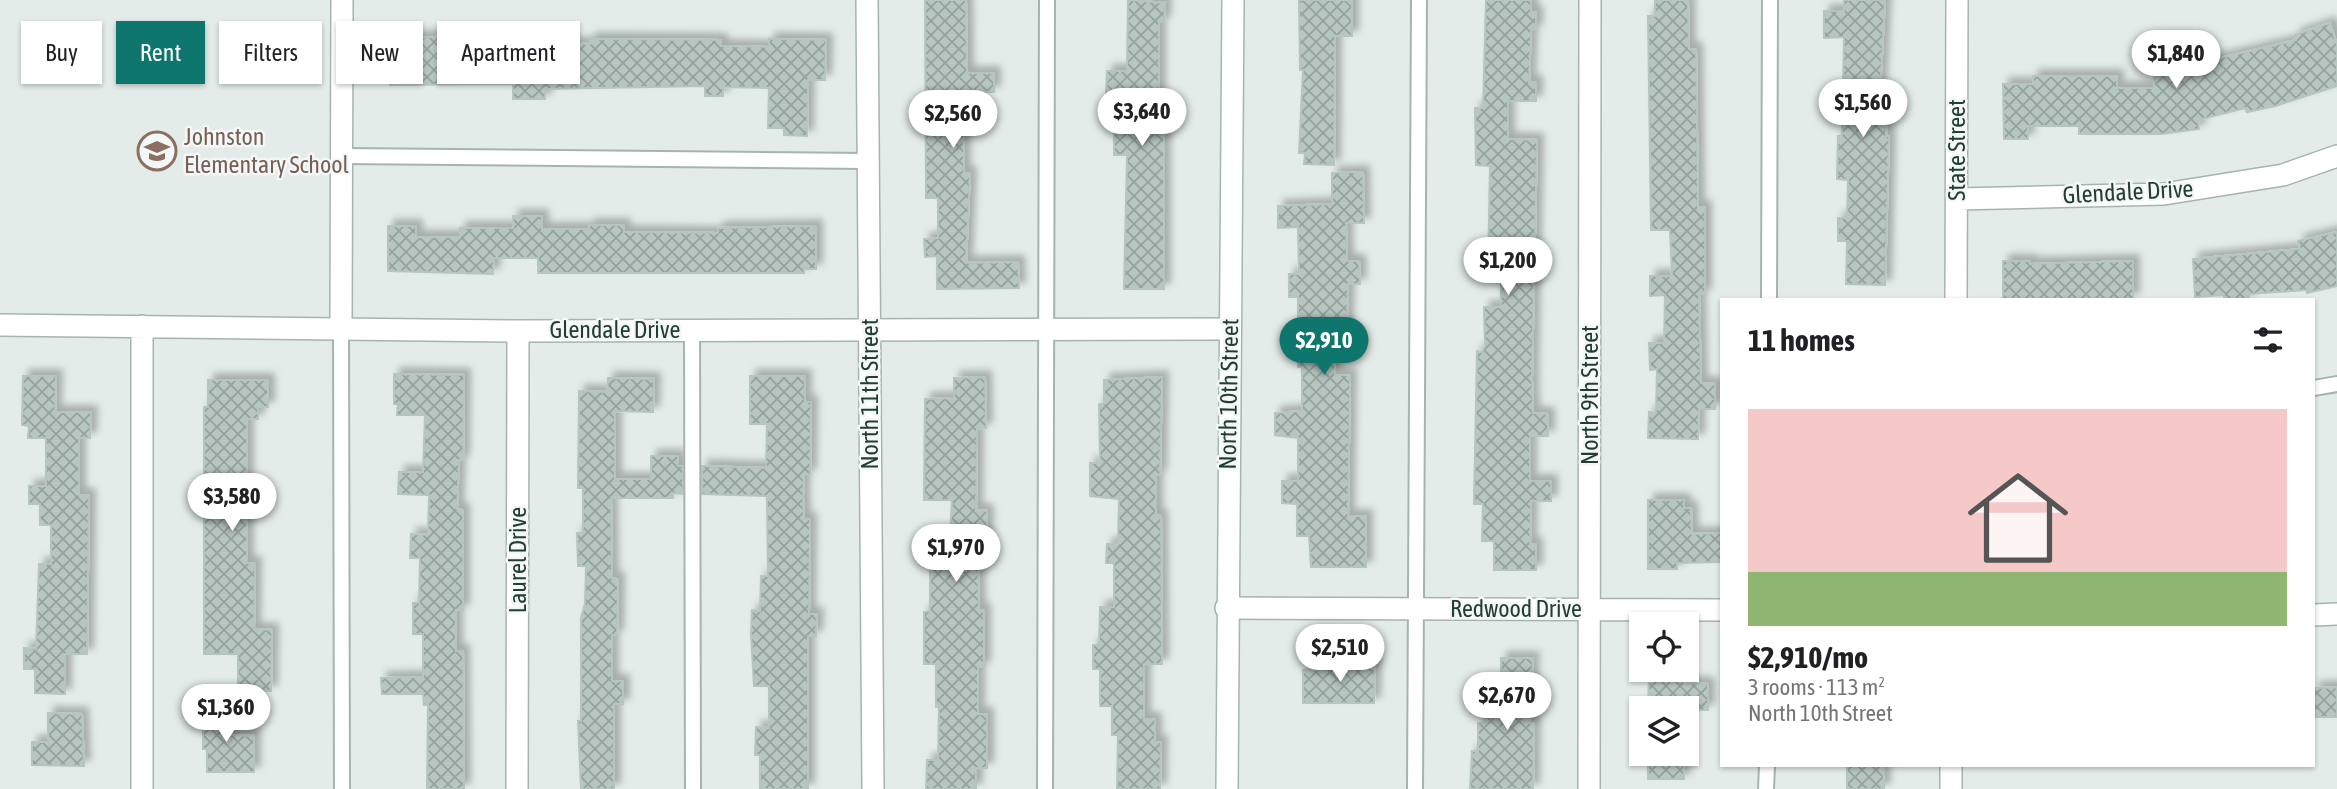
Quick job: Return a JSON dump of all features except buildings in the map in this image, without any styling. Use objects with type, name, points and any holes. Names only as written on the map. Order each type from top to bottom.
[{"type":"street","points":[[341,328],[342,0]]},
{"type":"street","name":"North 11th Street","points":[[867,0],[873,789]]},
{"type":"street","name":"North 10th Street","points":[[1227,789],[1226,608],[1233,0]]},
{"type":"street","name":"North 9th Street","points":[[1589,789],[1590,0]]},
{"type":"street","name":"State Street","points":[[1956,298],[1957,0]]},
{"type":"street","name":"Glendale Drive","points":[[1957,199],[2164,194],[2283,175],[2337,156]]},
{"type":"street","name":"Glendale Drive","points":[[0,325],[518,331],[1230,329]]},
{"type":"street","points":[[142,327],[142,789]]},
{"type":"street","name":"Laurel Drive","points":[[517,789],[518,331]]},
{"type":"street","name":"Redwood Drive","points":[[1226,608],[1720,610]]},
{"type":"street","points":[[2315,615],[2337,614]]},
{"type":"street","points":[[1951,767],[1951,789]]},
{"type":"lane","points":[[1045,789],[1047,0]]},
{"type":"lane","points":[[1415,789],[1419,0]]},
{"type":"lane","points":[[1769,298],[1770,0]]},
{"type":"lane","points":[[342,156],[869,161]]},
{"type":"lane","points":[[341,328],[342,789]]},
{"type":"lane","points":[[692,330],[693,789]]},
{"type":"lane","points":[[2315,388],[2337,384]]},
{"type":"lane","points":[[1766,789],[1767,767]]},
{"type":"place","name":"Johnston Elementary School","points":[[157,151]]}]
